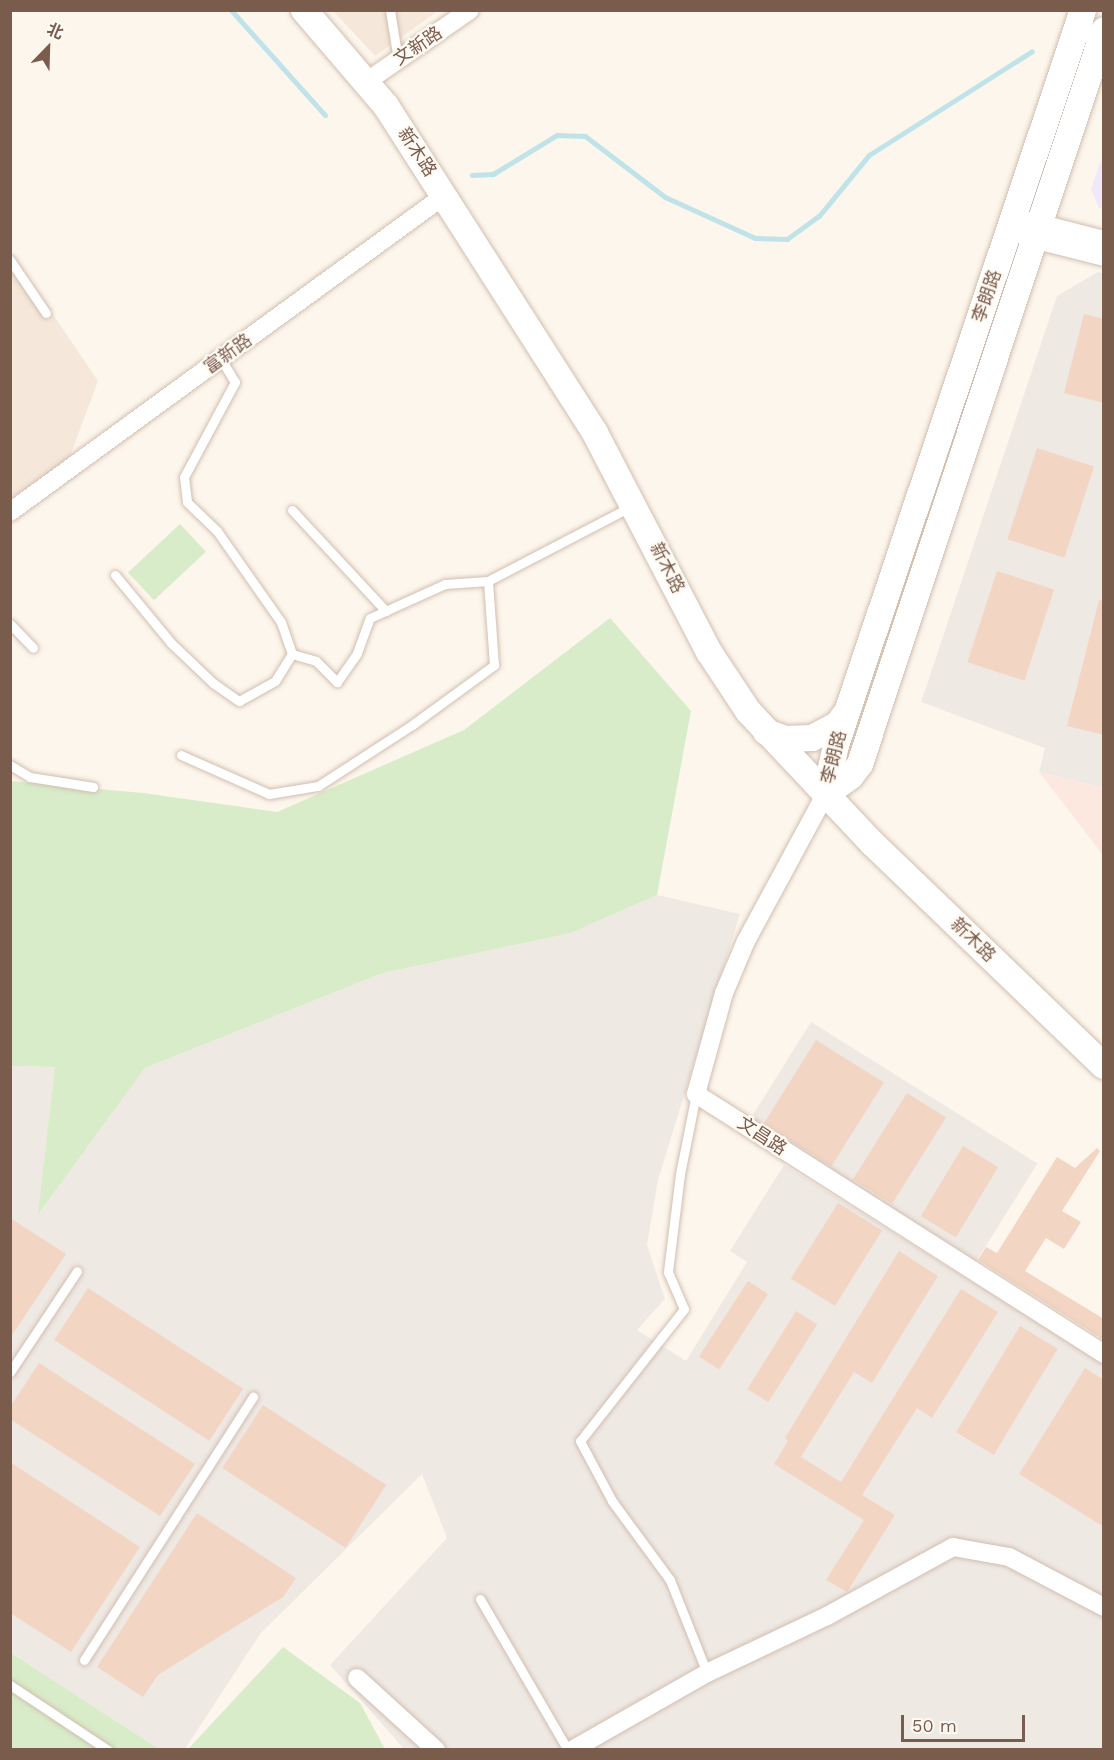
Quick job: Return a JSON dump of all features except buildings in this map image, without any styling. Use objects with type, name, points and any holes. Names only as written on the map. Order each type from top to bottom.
[{"type":"street","name":"新木路","points":[[304,10],[366,82],[445,195],[596,433],[726,682],[766,732],[825,795],[1104,1066]]},
{"type":"street","name":"文新路","points":[[366,82],[470,10]]},
{"type":"street","name":"李朗路","points":[[825,795],[830,761],[1083,10]]},
{"type":"street","name":"李朗路","points":[[825,795],[851,776],[860,764],[1104,30]]},
{"type":"street","name":"富新路","points":[[10,512],[445,195]]},
{"type":"street","points":[[1011,225],[1104,240]]},
{"type":"street","points":[[1037,231],[1104,257]]},
{"type":"street","points":[[766,732],[785,739],[812,738],[838,724],[847,712]]},
{"type":"street","points":[[696,1094],[724,993],[746,941],[825,795]]},
{"type":"street","name":"文昌路","points":[[696,1094],[1104,1354]]},
{"type":"street","points":[[570,1749],[707,1673],[827,1616],[953,1547],[1009,1557],[1104,1607]]},
{"type":"street","points":[[357,1678],[436,1749]]},
{"type":"lane","points":[[390,10],[398,60]]},
{"type":"lane","points":[[10,260],[46,313]]},
{"type":"lane","points":[[221,359],[235,382],[184,477],[187,502],[217,531],[280,622],[292,654]]},
{"type":"lane","points":[[292,654],[316,661],[337,682],[357,653],[370,618],[445,584],[488,581],[635,504]]},
{"type":"lane","points":[[292,510],[386,611]]},
{"type":"lane","points":[[115,575],[171,643],[213,683],[239,701],[275,681],[292,654]]},
{"type":"lane","points":[[182,755],[269,794],[318,786],[412,726],[494,665],[488,581]]},
{"type":"lane","points":[[10,624],[33,648]]},
{"type":"lane","points":[[10,765],[30,777],[93,787]]},
{"type":"lane","points":[[696,1094],[680,1174],[668,1272],[684,1309],[580,1441],[612,1501],[670,1580],[707,1673]]},
{"type":"lane","points":[[10,1372],[77,1271]]},
{"type":"lane","points":[[84,1660],[253,1397]]},
{"type":"lane","points":[[480,1599],[570,1749]]},
{"type":"lane","points":[[10,1685],[108,1749]]},
{"type":"shaded area","points":[[333,11],[438,11],[375,56]]},
{"type":"shaded area","points":[[1103,154],[1104,209],[1099,208],[1091,189]]},
{"type":"shaded area","points":[[10,251],[98,381],[69,459],[11,498]]},
{"type":"shaded area","points":[[1098,272],[1103,273],[1103,788],[1039,772],[1045,748],[921,702],[1057,296]]},
{"type":"shaded area","points":[[1039,772],[1103,788],[1103,855]]},
{"type":"shaded area","points":[[657,895],[740,914],[658,1180],[647,1245],[665,1299],[637,1330],[686,1361],[747,1262],[730,1251],[784,1165],[1103,1363],[1103,1749],[404,1749],[330,1665],[447,1538],[422,1474],[260,1634],[185,1749],[159,1749],[11,1653],[10,1066],[55,1067],[39,1214],[145,1068],[383,973],[571,933]]},
{"type":"shaded area","points":[[811,1022],[1037,1163],[975,1263],[749,1121]]},
{"type":"green space","points":[[180,524],[206,552],[154,600],[128,572]]},
{"type":"green space","points":[[610,618],[691,711],[657,895],[571,933],[383,973],[145,1068],[38,1215],[55,1067],[11,1066],[10,781],[143,793],[277,812],[464,730]]},
{"type":"green space","points":[[283,1647],[360,1703],[385,1749],[188,1749]]},
{"type":"green space","points":[[11,1653],[159,1749],[11,1749]]},
{"type":"waterway","points":[[231,10],[325,115]]},
{"type":"waterway","points":[[472,175],[493,174],[557,135],[585,136],[665,197],[755,238],[787,239],[819,216],[869,155],[1032,51]]}]
